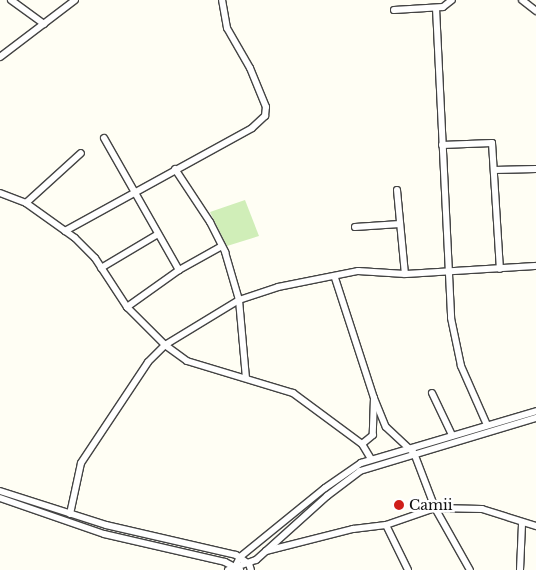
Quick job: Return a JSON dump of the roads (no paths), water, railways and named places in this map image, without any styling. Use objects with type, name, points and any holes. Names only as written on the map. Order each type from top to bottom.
[{"type":"street","points":[[11,0],[44,24]]},
{"type":"street","points":[[0,57],[75,0]]},
{"type":"street","points":[[65,231],[252,128],[266,116],[266,107],[250,68],[227,28],[222,0]]},
{"type":"street","points":[[394,10],[436,8],[452,0]]},
{"type":"street","points":[[522,0],[536,12]]},
{"type":"street","points":[[436,8],[442,145],[452,272],[451,318],[456,349],[488,425]]},
{"type":"street","points":[[104,138],[179,270]]},
{"type":"street","points":[[442,145],[492,143],[500,269]]},
{"type":"street","points":[[26,202],[81,153]]},
{"type":"street","points":[[175,169],[222,246],[239,300],[246,378]]},
{"type":"street","points":[[494,170],[536,169]]},
{"type":"street","points":[[398,190],[405,274]]},
{"type":"street","points":[[0,193],[26,202],[65,231],[101,268],[127,307],[165,345],[187,361],[293,393],[362,444],[371,459]]},
{"type":"street","points":[[355,227],[400,224]]},
{"type":"street","points":[[101,268],[158,234]]},
{"type":"street","points":[[127,307],[179,270],[222,246]]},
{"type":"street","points":[[70,514],[81,463],[148,362],[165,345],[239,300],[278,287],[334,278],[358,271],[405,274],[536,266]]},
{"type":"street","points":[[334,278],[374,398],[386,427],[414,453],[435,508],[470,570]]},
{"type":"street","points":[[432,393],[452,436]]},
{"type":"street","points":[[362,444],[373,435],[374,398]]},
{"type":"street","points":[[238,568],[240,558],[325,488],[371,459],[536,411]]},
{"type":"street","points":[[228,570],[250,567],[265,551],[350,478],[374,465],[536,418]]},
{"type":"street","points":[[0,491],[70,514],[240,558],[250,567]]},
{"type":"street","points":[[0,498],[104,534],[238,568]]},
{"type":"street","points":[[265,551],[353,529],[386,525],[435,508],[482,509],[500,513],[522,524],[536,526]]},
{"type":"street","points":[[520,570],[522,524]]},
{"type":"street","points":[[386,525],[408,570]]},
{"type":"place","name":"Camii","points":[[399,505]]}]
